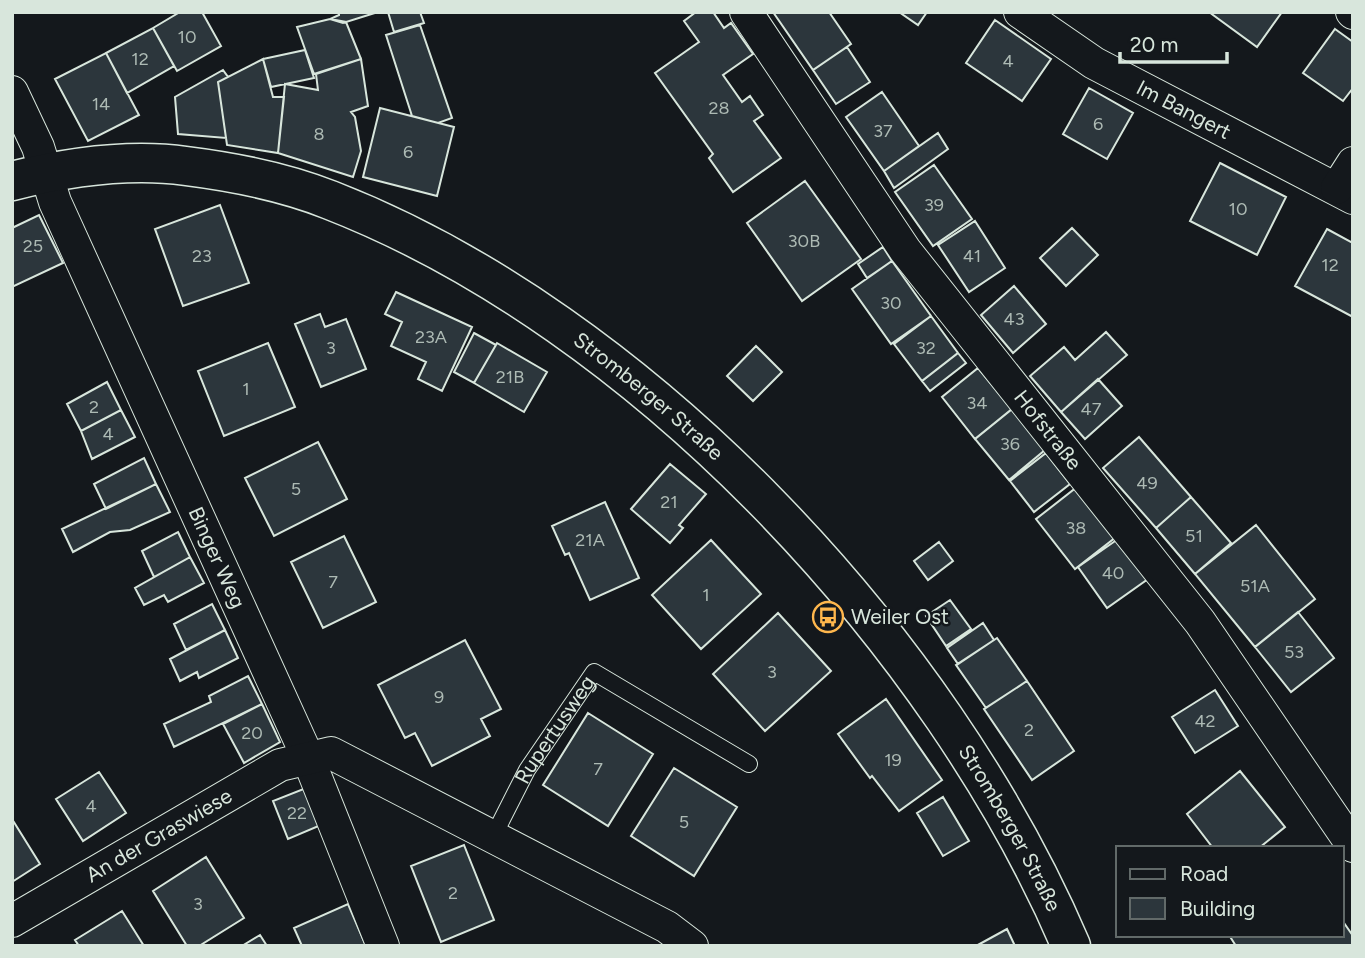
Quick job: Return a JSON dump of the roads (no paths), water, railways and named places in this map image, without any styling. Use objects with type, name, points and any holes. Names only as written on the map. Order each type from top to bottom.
[{"type":"main road","name":"Stromberger Straße","points":[[29,177],[91,165],[184,165],[258,178],[328,199],[464,264],[531,305],[608,361],[671,412],[753,490],[817,557],[879,631],[981,771],[1015,831],[1071,946]]},
{"type":"street","name":"Hofstraße","points":[[746,12],[905,250],[1200,622],[1353,846]]},
{"type":"street","name":"Im Bangert","points":[[1020,12],[1094,63],[1347,183]]},
{"type":"street","name":"Binger Weg","points":[[12,92],[38,147],[29,177],[55,202],[308,758],[383,946]]},
{"type":"street","points":[[308,758],[331,753],[667,927],[692,946]]},
{"type":"street","name":"An der Graswiese","points":[[12,921],[280,765],[308,758]]},
{"type":"lane","name":"Rupertusweg","points":[[493,837],[527,770],[594,672],[749,764]]},
{"type":"place","name":"Weiler Ost","points":[[828,617]]}]
